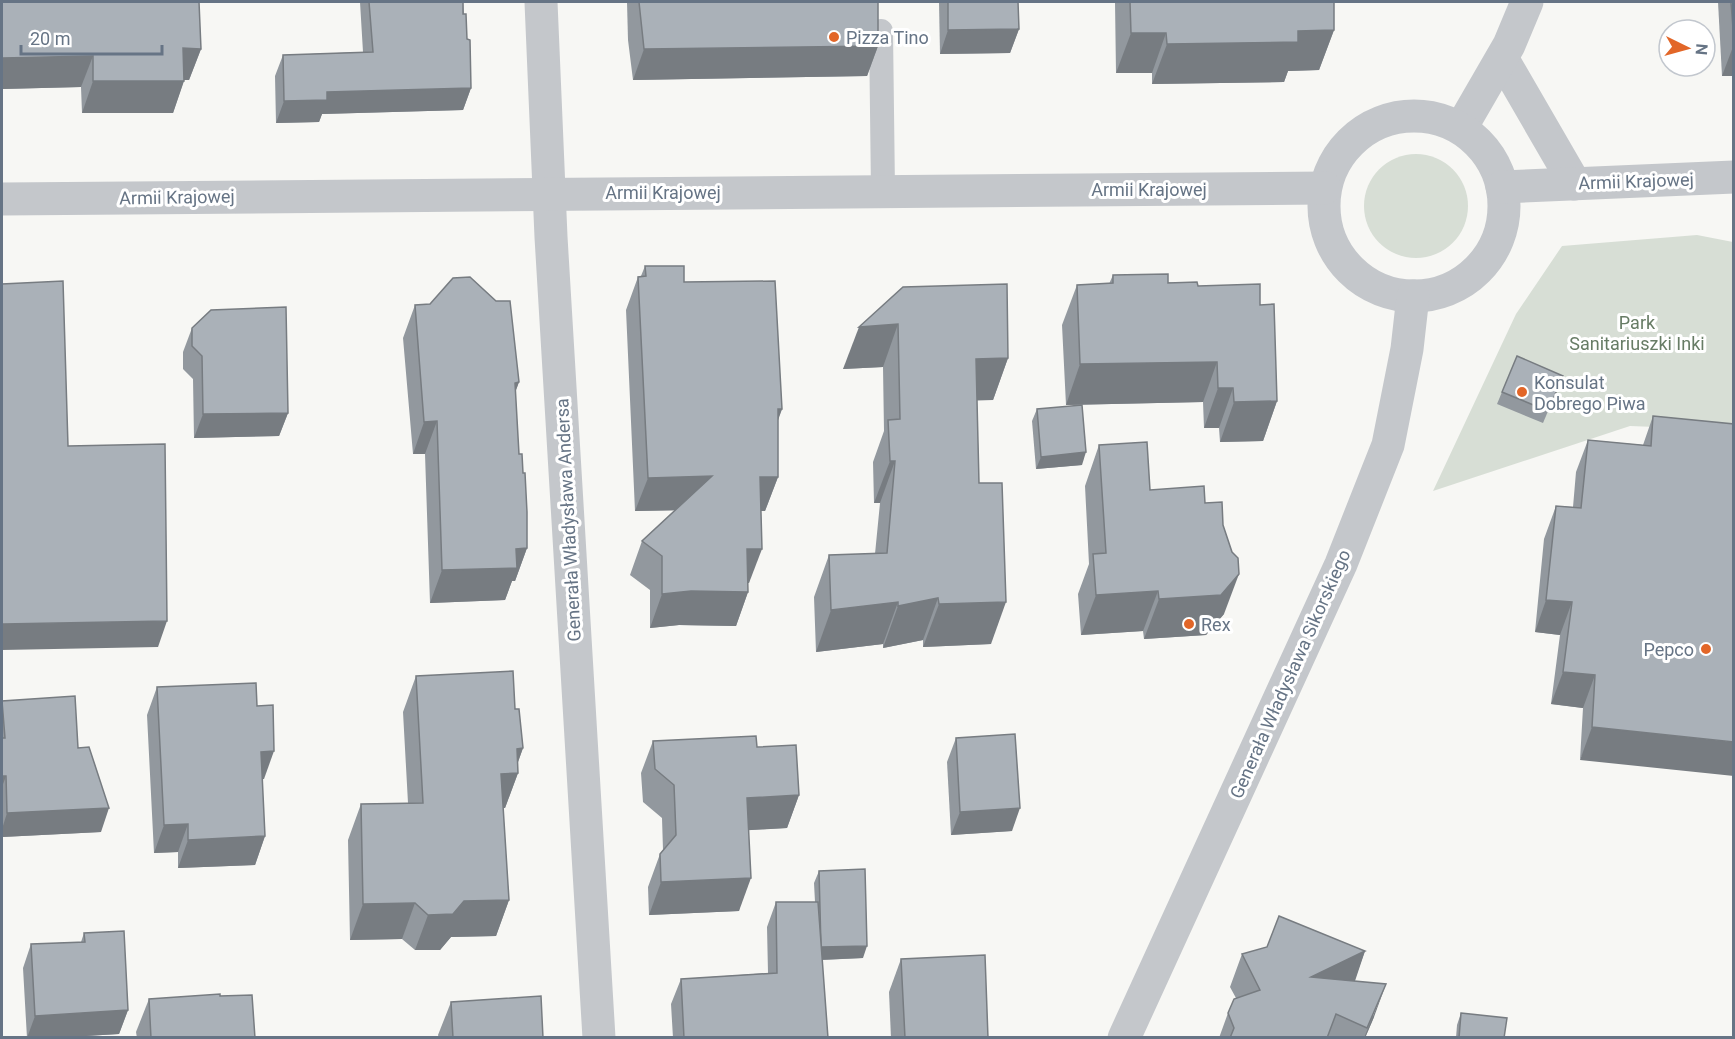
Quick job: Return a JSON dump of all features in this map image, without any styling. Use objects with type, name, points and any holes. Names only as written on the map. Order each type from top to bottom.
[{"type":"street","name":"Generała Władysława Andersa","points":[[541,2],[599,1038]]},
{"type":"street","points":[[1461,128],[1502,58],[1527,2]]},
{"type":"street","points":[[1502,58],[1575,184]]},
{"type":"street","points":[[1429,116],[1461,128],[1485,151],[1494,164],[1502,187],[1504,214],[1498,240],[1484,263],[1464,281],[1439,292],[1413,296],[1382,291],[1355,274],[1348,266],[1335,250],[1324,220],[1325,188],[1338,156],[1362,131],[1394,117],[1429,116]]},
{"type":"street","name":"Armii Krajowej","points":[[1502,187],[1734,177]]},
{"type":"street","name":"Armii Krajowej","points":[[2,199],[1325,188]]},
{"type":"street","name":"Generała Władysława Sikorskiego","points":[[1124,1038],[1341,564],[1388,445],[1407,349],[1413,296]]},
{"type":"lane","points":[[881,31],[883,191]]},
{"type":"green space","points":[[1416,154],[1436,158],[1453,169],[1464,186],[1468,206],[1464,226],[1453,243],[1436,254],[1416,258],[1396,254],[1379,243],[1368,226],[1364,206],[1368,186],[1379,169],[1396,158]]},
{"type":"green space","name":"Park Sanitariuszki Inki","points":[[1697,235],[1733,242],[1733,430],[1630,426],[1433,491],[1516,314],[1562,246]]},
{"type":"building","points":[[2,2],[199,2],[201,49],[183,48],[184,81],[93,81],[93,56],[2,58]]},
{"type":"building","points":[[369,2],[463,2],[467,39],[470,40],[471,88],[327,92],[327,100],[284,101],[283,55],[373,52]]},
{"type":"building","points":[[639,2],[878,2],[878,46],[644,49]]},
{"type":"building","points":[[948,2],[1018,2],[1019,29],[948,30]]},
{"type":"building","points":[[1130,2],[1334,2],[1334,30],[1298,31],[1298,42],[1167,44],[1166,33],[1131,33]]},
{"type":"building","points":[[1731,2],[1734,2],[1734,42]]},
{"type":"building","points":[[645,266],[684,266],[684,282],[775,281],[782,409],[778,409],[778,477],[760,477],[762,549],[747,549],[748,592],[691,591],[662,594],[662,556],[642,541],[712,476],[648,478],[638,277],[646,276]]},
{"type":"building","points":[[1168,274],[1168,283],[1197,282],[1198,286],[1260,284],[1260,305],[1274,304],[1277,401],[1234,402],[1233,388],[1218,388],[1217,362],[1080,364],[1077,285],[1113,283],[1113,275]]},
{"type":"building","points":[[470,277],[496,301],[510,301],[519,382],[515,383],[519,454],[522,454],[523,473],[525,473],[527,512],[527,548],[516,549],[517,568],[442,570],[437,421],[424,422],[415,305],[430,304],[453,278]]},
{"type":"building","points":[[63,281],[68,446],[165,444],[167,621],[2,624],[2,284]]},
{"type":"building","points":[[1007,284],[1008,358],[976,359],[979,483],[1002,483],[1006,602],[939,604],[938,598],[898,606],[898,602],[831,610],[829,555],[887,553],[895,461],[890,461],[888,420],[900,419],[898,324],[859,327],[903,287]]},
{"type":"building","points":[[286,307],[288,413],[203,414],[202,356],[192,346],[192,328],[211,310]]},
{"type":"building","points":[[1517,356],[1563,376],[1548,411],[1502,392]]},
{"type":"building","points":[[1082,405],[1086,452],[1041,457],[1037,409]]},
{"type":"building","points":[[1653,416],[1734,424],[1734,742],[1592,727],[1595,675],[1563,672],[1572,602],[1546,600],[1556,506],[1581,508],[1588,440],[1651,446]]},
{"type":"building","points":[[1147,442],[1150,490],[1204,486],[1205,503],[1222,502],[1223,525],[1232,552],[1238,558],[1239,574],[1221,595],[1159,599],[1158,591],[1096,595],[1093,554],[1106,553],[1099,445]]},
{"type":"building","points":[[513,671],[515,709],[519,709],[523,748],[517,749],[518,773],[501,774],[509,900],[464,901],[453,914],[428,915],[415,903],[363,904],[361,804],[423,803],[416,676]]},
{"type":"building","points":[[256,683],[257,706],[273,705],[274,751],[261,752],[265,836],[188,840],[188,824],[164,825],[157,687]]},
{"type":"building","points":[[75,696],[78,748],[89,747],[109,808],[7,813],[6,776],[2,776],[2,738],[5,738],[2,701]]},
{"type":"building","points":[[1015,734],[1020,808],[960,812],[956,738]]},
{"type":"building","points":[[756,736],[757,747],[796,745],[799,795],[747,798],[751,878],[661,882],[660,854],[676,835],[674,785],[655,769],[653,741]]},
{"type":"building","points":[[865,869],[867,946],[821,947],[819,871]]},
{"type":"building","points":[[776,902],[818,902],[828,1038],[684,1038],[681,979],[777,973]]},
{"type":"building","points":[[1279,916],[1365,951],[1311,977],[1386,984],[1367,1028],[1336,1014],[1327,1038],[1230,1038],[1234,1028],[1228,1013],[1234,999],[1260,990],[1242,954],[1267,947]]},
{"type":"building","points":[[124,931],[128,1010],[35,1016],[31,944],[85,942],[84,933]]},
{"type":"building","points":[[985,955],[988,1038],[905,1038],[901,959]]},
{"type":"building","points":[[220,994],[220,996],[252,995],[255,1038],[151,1038],[149,999]]},
{"type":"building","points":[[541,996],[543,1038],[453,1038],[451,1002]]},
{"type":"building","points":[[1461,1013],[1507,1018],[1504,1038],[1459,1038]]},
{"type":"place","name":"Pizza Tino","points":[[834,37]]},
{"type":"place","name":"Konsulat Dobrego Piwa","points":[[1522,392]]},
{"type":"place","name":"Rex","points":[[1189,624]]},
{"type":"place","name":"Pepco","points":[[1706,649]]}]
